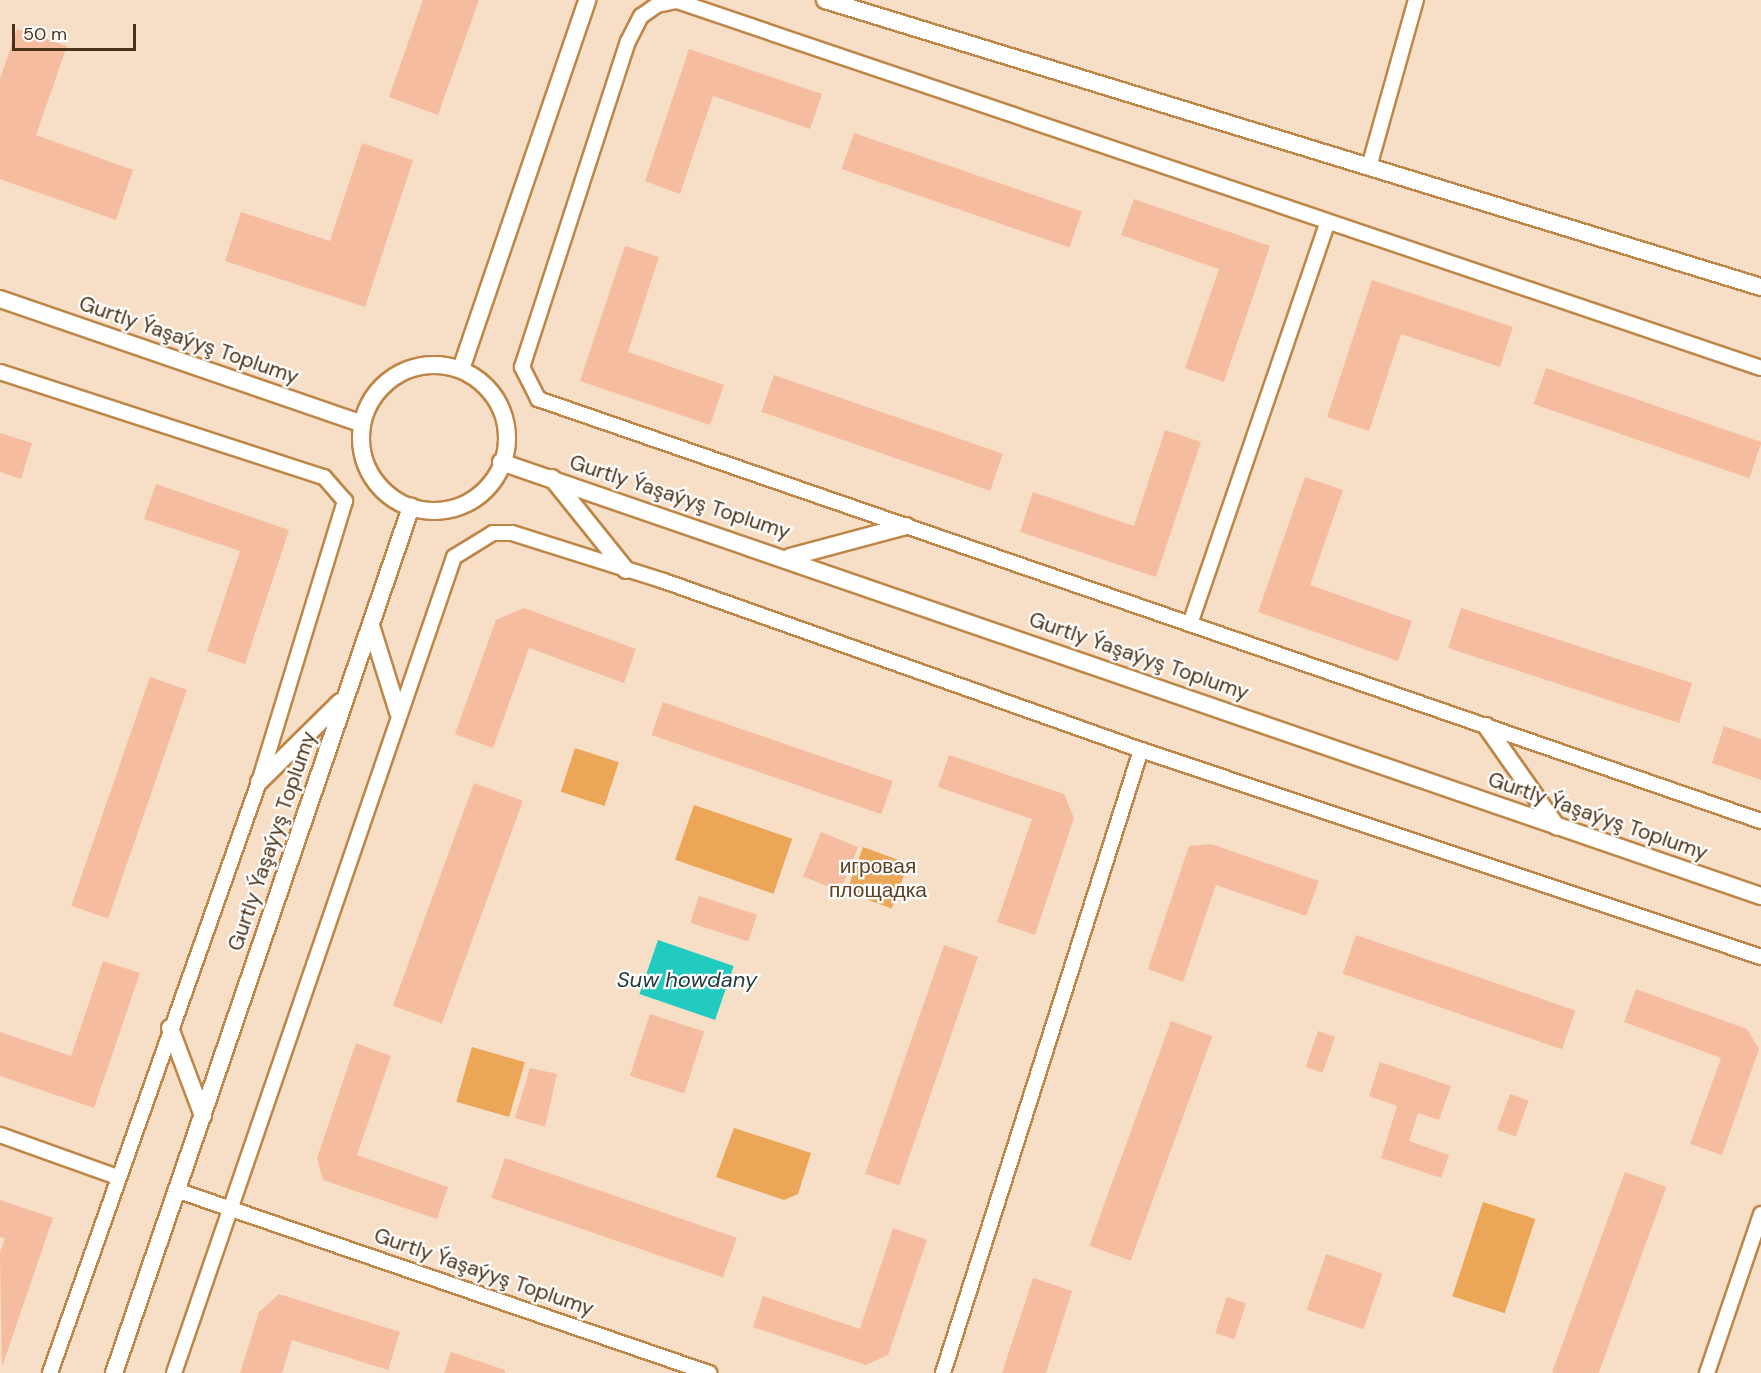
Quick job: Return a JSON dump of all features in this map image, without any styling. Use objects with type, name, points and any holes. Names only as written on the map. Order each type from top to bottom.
[{"type":"street","points":[[461,369],[587,0]]},
{"type":"street","points":[[825,0],[1761,287]]},
{"type":"street","points":[[1369,167],[1416,0]]},
{"type":"street","points":[[1761,368],[1327,224],[677,1],[657,5],[641,16],[604,110],[526,356],[525,382],[538,399],[1761,821]]},
{"type":"street","points":[[1190,624],[1327,224]]},
{"type":"street","name":"Gurtly Ýaşaýyş Toplumy","points":[[0,299],[362,424]]},
{"type":"street","points":[[426,365],[461,369],[485,385],[502,409],[508,438],[501,462],[486,489],[464,505],[438,511],[411,507],[388,495],[371,475],[362,450],[362,424],[373,397],[393,377],[426,365]]},
{"type":"street","points":[[0,372],[324,477],[338,487],[345,501],[343,520],[259,782],[117,1177],[50,1373]]},
{"type":"street","name":"Gurtly Ýaşaýyş Toplumy","points":[[501,462],[790,557],[1557,827],[1761,896]]},
{"type":"street","points":[[551,478],[626,570]]},
{"type":"street","name":"Gurtly Ýaşaýyş Toplumy","points":[[114,1373],[343,699],[372,628],[411,507]]},
{"type":"street","points":[[790,557],[906,526]]},
{"type":"street","points":[[174,1373],[227,1209],[398,712],[454,557],[492,533],[512,533],[626,570],[1141,750],[1761,957]]},
{"type":"street","points":[[372,628],[398,712]]},
{"type":"street","points":[[259,782],[343,699]]},
{"type":"street","points":[[1486,726],[1557,827]]},
{"type":"street","points":[[943,1373],[1141,750]]},
{"type":"street","points":[[170,1028],[203,1116]]},
{"type":"street","points":[[0,1135],[117,1177]]},
{"type":"street","name":"Gurtly Ýaşaýyş Toplumy","points":[[176,1190],[709,1373]]},
{"type":"street","points":[[1707,1373],[1761,1214]]},
{"type":"green space","points":[[575,748],[619,762],[605,806],[561,792]]},
{"type":"green space","points":[[694,805],[792,839],[773,894],[675,860]]},
{"type":"green space","name":"игровая площадка","points":[[863,847],[908,863],[892,909],[847,892]]},
{"type":"green space","points":[[472,1047],[525,1062],[509,1117],[456,1102]]},
{"type":"green space","points":[[734,1128],[811,1153],[798,1194],[784,1200],[716,1177]]},
{"type":"green space","points":[[1483,1202],[1535,1219],[1505,1313],[1452,1296]]},
{"type":"water","name":"Suw howdany","points":[[658,940],[734,966],[715,1020],[639,994]]},
{"type":"building","points":[[423,0],[479,0],[438,115],[389,97]]},
{"type":"building","points":[[17,29],[67,46],[36,135],[133,170],[116,220],[0,179],[0,79]]},
{"type":"building","points":[[689,49],[822,94],[810,129],[713,96],[680,194],[645,181]]},
{"type":"building","points":[[854,133],[1082,211],[1069,247],[842,169]]},
{"type":"building","points":[[362,143],[413,160],[365,307],[225,261],[241,212],[330,241]]},
{"type":"building","points":[[1134,199],[1270,246],[1224,382],[1185,368],[1219,269],[1121,235]]},
{"type":"building","points":[[625,246],[659,257],[628,352],[724,385],[710,425],[580,381]]},
{"type":"building","points":[[1372,280],[1513,327],[1500,367],[1401,334],[1369,431],[1327,417]]},
{"type":"building","points":[[1546,368],[1761,442],[1749,478],[1534,404]]},
{"type":"building","points":[[774,375],[1003,454],[990,491],[761,412]]},
{"type":"building","points":[[1165,430],[1201,442],[1156,577],[1020,532],[1033,492],[1134,526]]},
{"type":"building","points":[[0,433],[32,443],[21,479],[0,472]]},
{"type":"building","points":[[1305,477],[1343,490],[1310,585],[1412,621],[1398,661],[1258,612]]},
{"type":"building","points":[[156,484],[289,530],[245,664],[207,651],[240,551],[144,519]]},
{"type":"building","points":[[524,608],[636,649],[624,683],[529,648],[493,748],[455,734],[496,620]]},
{"type":"building","points":[[1461,608],[1692,683],[1679,723],[1448,648]]},
{"type":"building","points":[[150,677],[187,690],[108,919],[71,906]]},
{"type":"building","points":[[663,702],[893,781],[881,814],[652,735]]},
{"type":"building","points":[[1724,726],[1761,739],[1761,780],[1712,763]]},
{"type":"building","points":[[949,755],[1064,794],[1074,818],[1035,935],[997,922],[1032,819],[938,787]]},
{"type":"building","points":[[474,783],[523,801],[442,1023],[393,1006]]},
{"type":"building","points":[[821,832],[858,847],[840,891],[803,877]]},
{"type":"building","points":[[1211,844],[1319,881],[1306,916],[1216,885],[1183,982],[1148,969],[1189,846]]},
{"type":"building","points":[[699,896],[757,915],[748,941],[690,923]]},
{"type":"building","points":[[1356,935],[1575,1011],[1562,1049],[1343,974]]},
{"type":"building","points":[[944,945],[978,957],[899,1186],[865,1174]]},
{"type":"building","points":[[103,961],[140,973],[94,1108],[0,1076],[0,1032],[71,1056]]},
{"type":"building","points":[[1636,989],[1747,1029],[1759,1049],[1722,1155],[1690,1144],[1721,1058],[1624,1022]]},
{"type":"building","points":[[650,1014],[704,1032],[684,1093],[630,1076]]},
{"type":"building","points":[[1171,1021],[1212,1036],[1131,1261],[1089,1246]]},
{"type":"building","points":[[1318,1031],[1335,1037],[1323,1073],[1306,1067]]},
{"type":"building","points":[[356,1043],[391,1056],[357,1155],[448,1187],[437,1219],[323,1180],[317,1158]]},
{"type":"building","points":[[1380,1062],[1451,1086],[1439,1120],[1418,1113],[1409,1141],[1449,1155],[1441,1178],[1381,1158],[1397,1106],[1369,1096]]},
{"type":"building","points":[[530,1068],[557,1074],[545,1127],[515,1118]]},
{"type":"building","points":[[1510,1094],[1529,1101],[1516,1137],[1497,1130]]},
{"type":"building","points":[[505,1158],[737,1238],[723,1277],[491,1198]]},
{"type":"building","points":[[1625,1172],[1666,1187],[1599,1373],[1552,1372]]},
{"type":"building","points":[[0,1200],[53,1218],[2,1367],[0,1253],[5,1238],[0,1237]]},
{"type":"building","points":[[893,1228],[927,1240],[888,1355],[866,1365],[753,1327],[763,1296],[860,1329]]},
{"type":"building","points":[[1326,1254],[1383,1274],[1364,1329],[1307,1310]]},
{"type":"building","points":[[1033,1278],[1072,1291],[1046,1373],[1002,1373]]},
{"type":"building","points":[[279,1294],[400,1332],[388,1370],[292,1340],[282,1373],[240,1373],[259,1312]]},
{"type":"building","points":[[1227,1297],[1246,1303],[1234,1339],[1215,1333]]},
{"type":"building","points":[[451,1352],[505,1370],[505,1373],[444,1373]]}]
